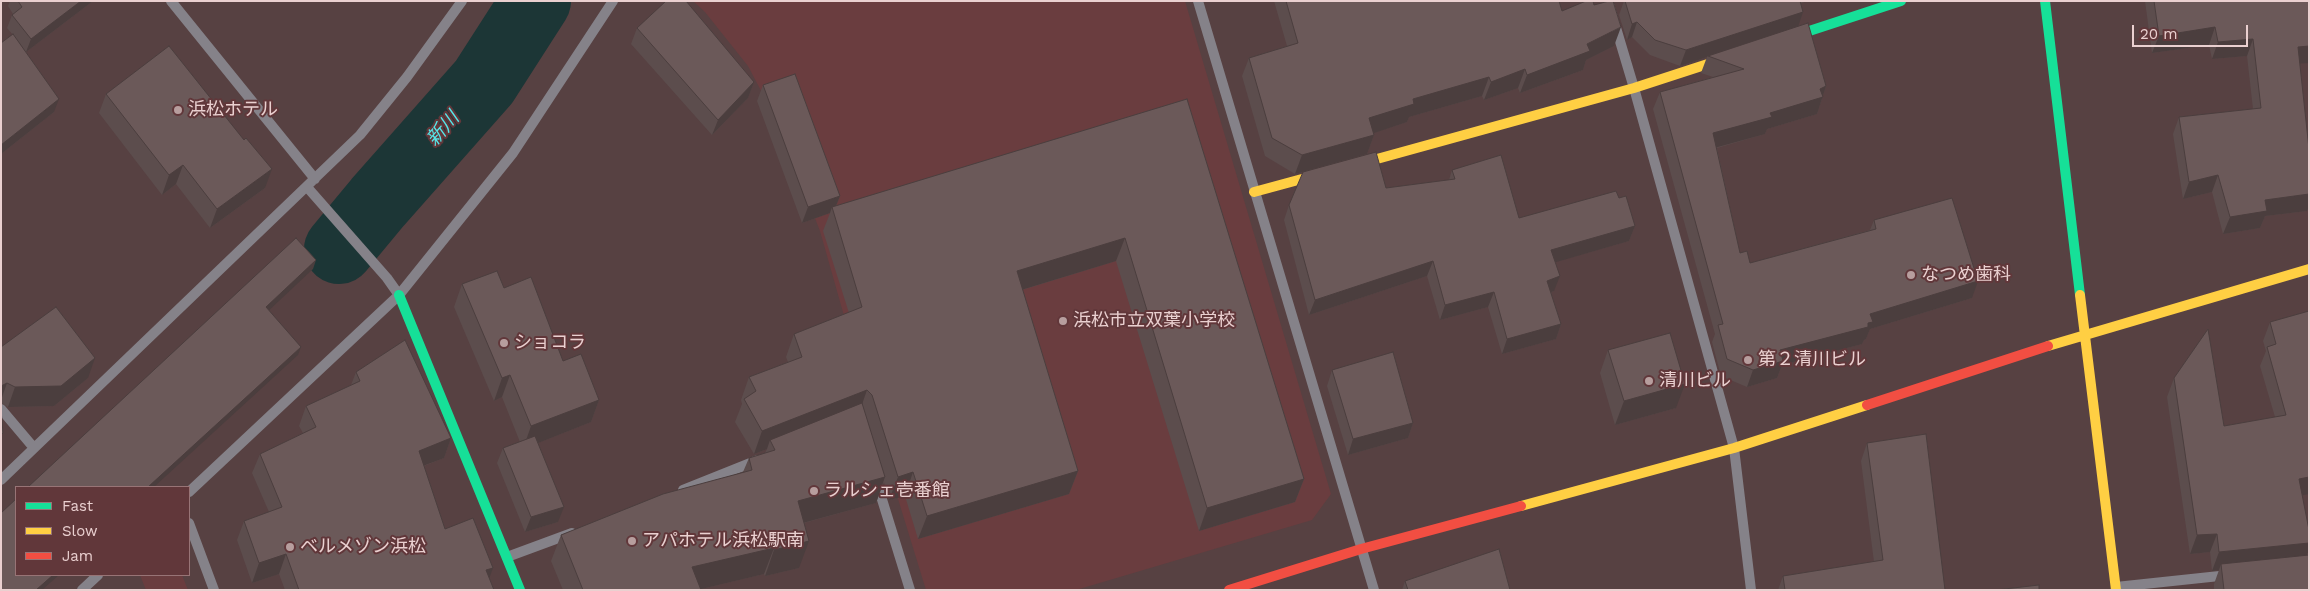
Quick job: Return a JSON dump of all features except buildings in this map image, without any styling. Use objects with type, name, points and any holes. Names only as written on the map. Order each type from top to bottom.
[{"type":"street","points":[[171,1],[311,183],[325,206],[387,278],[399,295],[520,590]]},
{"type":"street","points":[[1,480],[311,183],[379,113],[437,38],[462,1]]},
{"type":"street","points":[[190,491],[399,295],[513,154],[613,1]]},
{"type":"street","points":[[1198,1],[1374,590]]},
{"type":"street","points":[[1608,1],[1734,448],[1751,590]]},
{"type":"street","points":[[1790,37],[1901,1]]},
{"type":"street","points":[[2045,1],[2116,588],[2243,574]]},
{"type":"street","points":[[1359,164],[1634,88],[1726,58]]},
{"type":"street","points":[[1254,192],[1321,174]]},
{"type":"street","points":[[1229,590],[1361,549],[1734,448],[2085,334],[2309,269]]},
{"type":"street","points":[[1,409],[34,448]]},
{"type":"street","points":[[672,494],[770,455]]},
{"type":"street","points":[[872,467],[910,590]]},
{"type":"street","points":[[190,527],[214,590]]},
{"type":"street","points":[[507,556],[580,529]]},
{"type":"street","points":[[82,590],[97,576]]},
{"type":"shaded area","name":"浜松市立双葉小学校","points":[[693,1],[1185,1],[1331,494],[1312,520],[1076,590],[926,590],[871,411],[820,231],[777,121],[748,66],[705,12]]},
{"type":"shaded area","points":[[140,576],[182,576],[188,590],[146,590]]},
{"type":"waterway","name":"新川","points":[[339,249],[484,82],[536,1]]},
{"type":"traffic: fast","points":[[1797,35],[1901,1]]},
{"type":"traffic: fast","points":[[2045,1],[2080,295]]},
{"type":"traffic: fast","points":[[399,295],[520,590]]},
{"type":"traffic: slow","points":[[1366,162],[1634,88],[1717,61]]},
{"type":"traffic: slow","points":[[1254,192],[1313,176]]},
{"type":"traffic: slow","points":[[2048,346],[2309,269]]},
{"type":"traffic: slow","points":[[2080,295],[2116,590]]},
{"type":"traffic: slow","points":[[1521,506],[1734,448],[1867,405]]},
{"type":"traffic: jam","points":[[1867,405],[2048,346]]},
{"type":"traffic: jam","points":[[1229,590],[1361,549],[1521,506]]},
{"type":"place","name":"浜松ホテル","points":[[178,110]]},
{"type":"place","name":"なつめ歯科","points":[[1911,275]]},
{"type":"place","name":"浜松市立双葉小学校","points":[[1063,321]]},
{"type":"place","name":"ショコラ","points":[[504,343]]},
{"type":"place","name":"第２清川ビル","points":[[1748,360]]},
{"type":"place","name":"清川ビル","points":[[1649,381]]},
{"type":"place","name":"ラルシェ壱番館","points":[[814,491]]},
{"type":"place","name":"アパホテル浜松駅南","points":[[632,541]]},
{"type":"place","name":"ベルメゾン浜松","points":[[290,547]]}]
